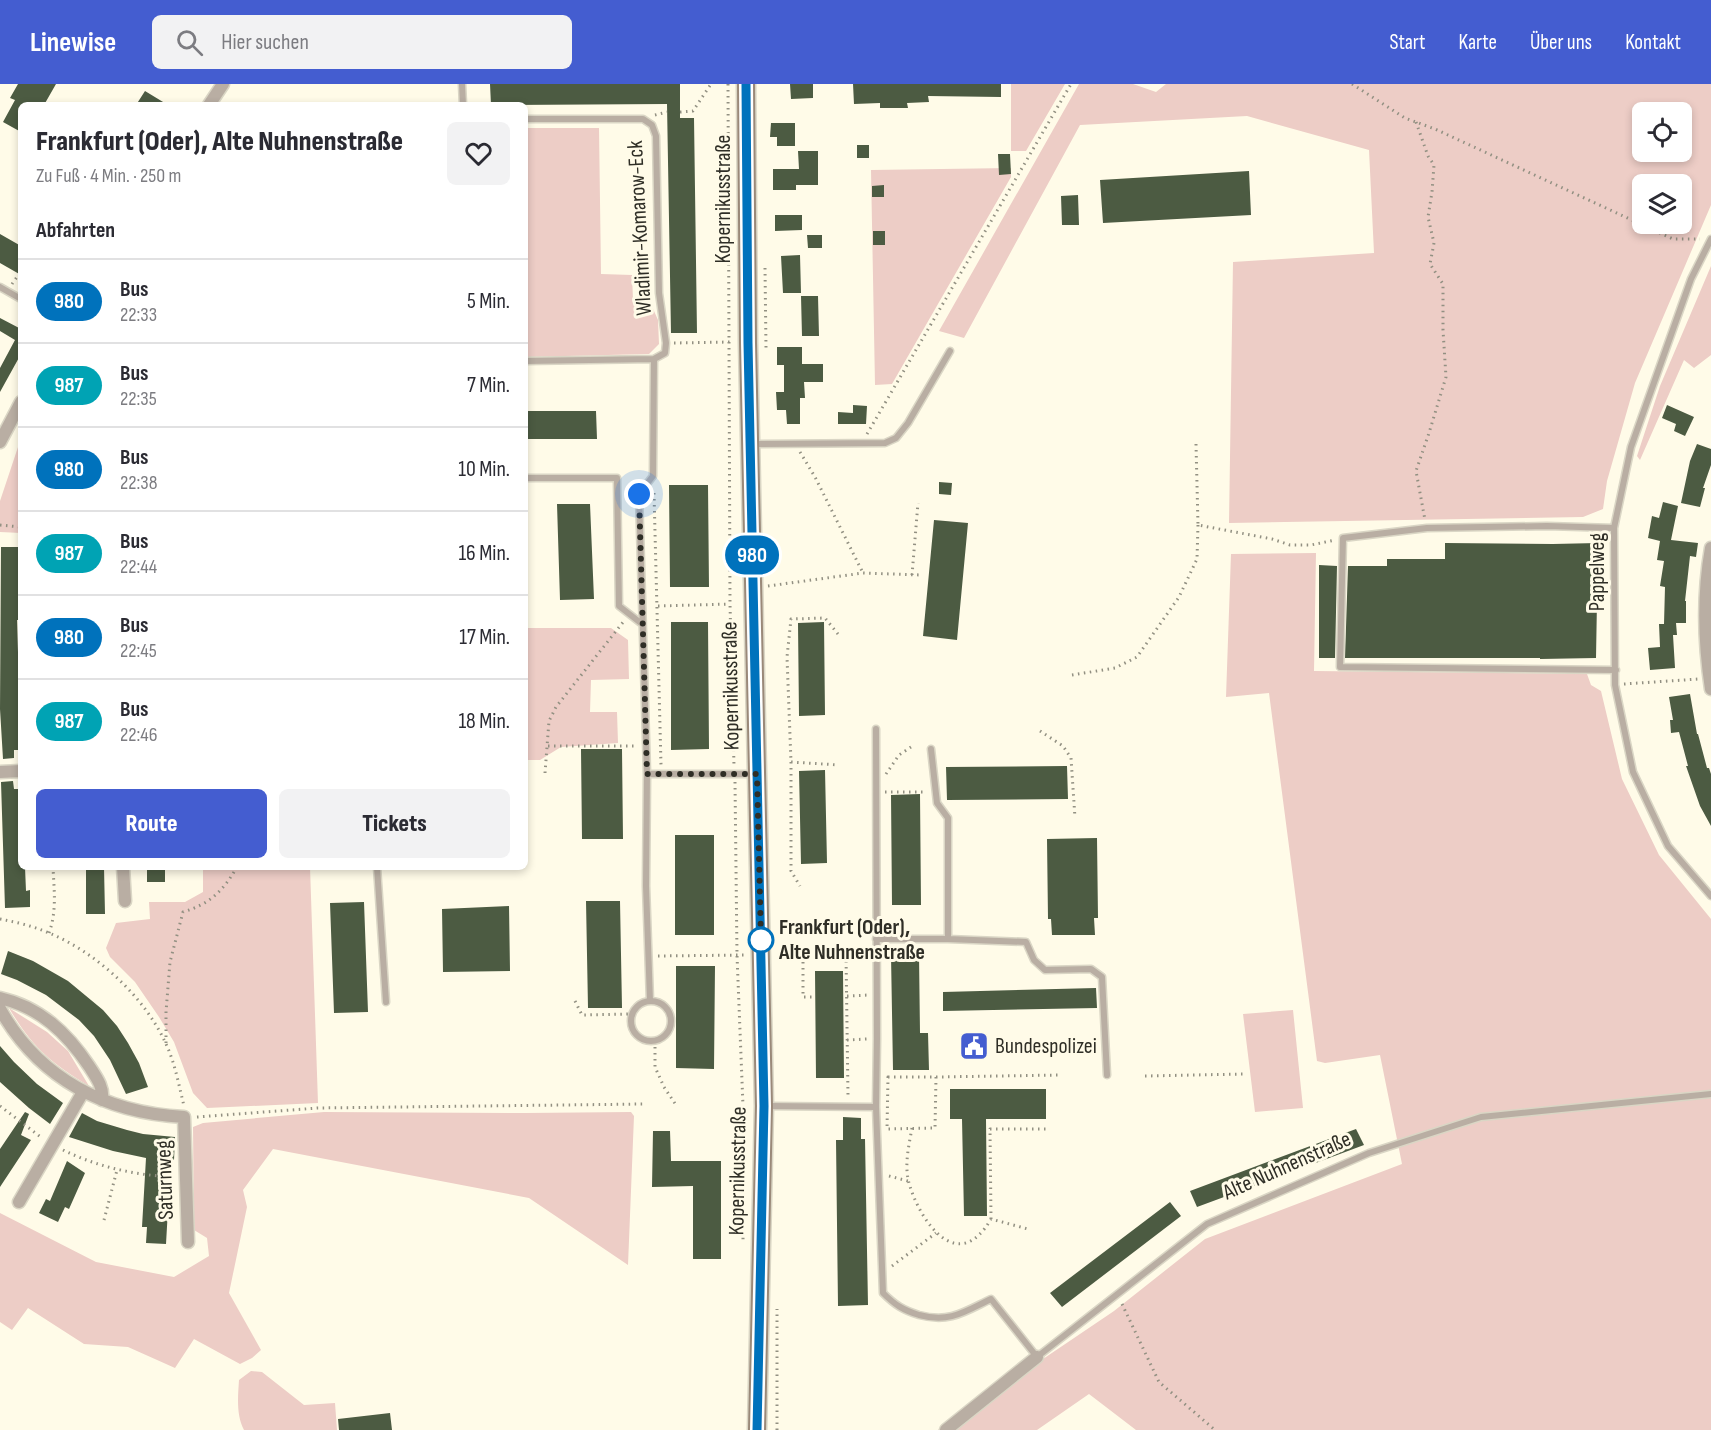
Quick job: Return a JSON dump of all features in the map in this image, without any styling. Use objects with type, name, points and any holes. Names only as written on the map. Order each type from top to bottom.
[{"type":"main road","name":"Kopernikusstraße","points":[[746,84],[739,343],[750,444],[764,1106],[757,1430]]},
{"type":"street","points":[[211,102],[223,84]]},
{"type":"street","points":[[0,442],[4,424],[18,406]]},
{"type":"street","points":[[1710,682],[1706,628],[1711,548]]},
{"type":"street","points":[[0,772],[18,771]]},
{"type":"street","points":[[123,870],[125,901]]},
{"type":"street","points":[[0,998],[32,1011],[64,1033],[99,1083],[103,1093],[102,1100]]},
{"type":"street","points":[[2,1016],[44,1065],[83,1092],[122,1108],[184,1118]]},
{"type":"street","points":[[19,1202],[83,1092]]},
{"type":"street","name":"Saturnweg","points":[[184,1118],[188,1242]]},
{"type":"street","name":"Alte Nuhnenstraße","points":[[946,1430],[1037,1357]]},
{"type":"lane","points":[[462,84],[463,102]]},
{"type":"lane","name":"Wladimir-Komarow-Eck","points":[[528,119],[643,119],[652,125],[656,136],[659,293],[666,343],[665,353],[654,359]]},
{"type":"lane","name":"Pappelweg","points":[[1711,239],[1691,279],[1631,447],[1614,528],[1615,685],[1633,772],[1668,846],[1711,896]]},
{"type":"lane","points":[[0,287],[18,297]]},
{"type":"lane","points":[[750,444],[885,444],[896,438],[908,423],[950,351]]},
{"type":"lane","points":[[528,361],[654,359],[653,476],[639,494],[647,774],[646,886],[650,1001]]},
{"type":"lane","points":[[528,478],[617,478],[619,606],[642,624]]},
{"type":"lane","points":[[1614,528],[1547,526],[1427,528],[1343,538],[1340,667],[1616,670]]},
{"type":"lane","points":[[876,729],[876,1107],[883,1293],[902,1310],[934,1319],[949,1318],[991,1299],[1037,1357]]},
{"type":"lane","points":[[931,748],[937,803],[948,818],[948,939]]},
{"type":"lane","points":[[647,774],[757,774]]},
{"type":"lane","points":[[377,870],[386,1002]]},
{"type":"lane","points":[[876,939],[1026,942],[1034,960],[1045,970],[1091,969],[1102,977],[1107,1075]]},
{"type":"lane","points":[[650,1001],[663,1005],[671,1023],[666,1035],[655,1041],[642,1040],[633,1032],[631,1026],[632,1014],[639,1005],[650,1001]]},
{"type":"lane","name":"Alte Nuhnenstraße","points":[[1037,1357],[1207,1224],[1368,1153],[1481,1117],[1711,1094]]},
{"type":"lane","points":[[764,1106],[876,1107]]},
{"type":"path","points":[[680,112],[693,111],[711,84]]},
{"type":"path","points":[[728,84],[739,343],[730,604],[737,955],[743,1106]]},
{"type":"path","points":[[862,444],[1071,84]]},
{"type":"path","points":[[1352,84],[1405,118],[1435,129],[1673,239],[1702,239]]},
{"type":"path","points":[[1416,122],[1428,156],[1434,165],[1428,217],[1434,243],[1430,264],[1443,284],[1446,377],[1416,471],[1427,528]]},
{"type":"path","points":[[10,288],[18,276]]},
{"type":"path","points":[[666,343],[739,343]]},
{"type":"path","points":[[796,444],[863,573]]},
{"type":"path","points":[[1072,675],[1114,668],[1137,657],[1179,597],[1197,559],[1196,444]]},
{"type":"path","points":[[653,476],[661,773]]},
{"type":"path","points":[[912,575],[918,503]]},
{"type":"path","points":[[0,525],[18,527]]},
{"type":"path","points":[[1198,525],[1272,539],[1290,545],[1311,545],[1343,538]]},
{"type":"path","points":[[768,586],[863,573],[921,575]]},
{"type":"path","points":[[658,606],[730,604]]},
{"type":"path","points":[[545,774],[549,721],[556,707],[629,614]]},
{"type":"path","points":[[800,886],[791,871],[791,762],[787,657],[790,619],[825,618],[838,634]]},
{"type":"path","points":[[1615,685],[1710,682]]},
{"type":"path","points":[[1040,731],[1063,747],[1071,758],[1075,818]]},
{"type":"path","points":[[548,746],[646,746]]},
{"type":"path","points":[[876,790],[899,754],[911,747]]},
{"type":"path","points":[[791,762],[839,765]]},
{"type":"path","points":[[876,790],[937,792]]},
{"type":"path","points":[[49,933],[55,909],[53,870]]},
{"type":"path","points":[[166,1044],[170,962],[183,912],[200,907],[216,895],[235,870]]},
{"type":"path","points":[[0,919],[49,933],[92,958],[110,972],[139,1002],[166,1044],[185,1108],[184,1118],[318,1108],[644,1104]]},
{"type":"path","points":[[649,957],[761,954]]},
{"type":"path","points":[[846,955],[849,1107]]},
{"type":"path","points":[[803,956],[803,997],[815,997]]},
{"type":"path","points":[[847,996],[877,995]]},
{"type":"path","points":[[575,1001],[582,1015],[632,1014]]},
{"type":"path","points":[[847,1040],[877,1038]]},
{"type":"path","points":[[655,1041],[655,1067],[676,1105]]},
{"type":"path","points":[[1145,1076],[1243,1074]]},
{"type":"path","points":[[936,1077],[935,1128],[887,1129],[888,1077],[1061,1075]]},
{"type":"path","points":[[0,1107],[52,1144],[88,1161],[141,1175],[186,1178]]},
{"type":"path","points":[[912,1128],[907,1155],[908,1181],[927,1224],[952,1243],[973,1240],[983,1233],[991,1219],[990,1129],[1050,1129]]},
{"type":"path","points":[[104,1220],[117,1170]]},
{"type":"path","points":[[878,1173],[908,1181]]},
{"type":"path","points":[[991,1219],[1028,1229]]},
{"type":"path","points":[[882,1273],[936,1233]]},
{"type":"path","points":[[1118,1294],[1159,1382],[1215,1430]]},
{"type":"shaded area","points":[[1011,84],[1065,84],[1026,151],[1011,151]]},
{"type":"shaded area","points":[[1079,84],[1133,84],[1156,92],[1166,84],[1711,84],[1711,205],[1635,383],[1607,481],[1603,509],[1583,517],[1229,523],[1233,262],[1374,253],[1369,150],[1247,116],[1080,125],[964,338],[939,331]]},
{"type":"shaded area","points":[[528,128],[599,128],[601,274],[632,275],[633,300],[650,302],[658,320],[659,344],[649,354],[528,357]]},
{"type":"shaded area","points":[[1011,168],[1011,177],[892,384],[875,385],[871,170]]},
{"type":"shaded area","points":[[1711,266],[1711,355],[1694,368],[1684,360],[1640,460],[1637,456],[1660,386]]},
{"type":"shaded area","points":[[18,447],[18,533],[0,532],[0,501]]},
{"type":"shaded area","points":[[1316,553],[1314,671],[1587,674],[1591,685],[1601,691],[1622,779],[1659,855],[1711,919],[1711,1430],[1136,1430],[1089,1394],[1037,1430],[938,1430],[1114,1311],[1205,1239],[1402,1164],[1380,1055],[1325,1063],[1317,1061],[1269,693],[1226,697],[1231,554]]},
{"type":"shaded area","points":[[528,628],[611,628],[628,640],[629,679],[591,680],[590,712],[617,712],[618,743],[561,747],[540,760],[528,760]]},
{"type":"shaded area","points":[[203,870],[310,870],[318,1103],[207,1108],[193,1093],[174,1042],[159,1017],[135,982],[110,957],[106,948],[116,923],[150,919],[149,902],[185,902],[203,892]]},
{"type":"shaded area","points":[[9,1008],[47,1032],[68,1051],[89,1086],[43,1053],[17,1022]]},
{"type":"shaded area","points":[[1293,1010],[1303,1108],[1255,1112],[1243,1014]]},
{"type":"shaded area","points":[[324,1112],[631,1112],[634,1116],[628,1265],[529,1198],[273,1149],[243,1190],[247,1207],[229,1293],[261,1350],[252,1358],[240,1364],[194,1339],[175,1368],[128,1347],[84,1344],[28,1308],[12,1330],[0,1322],[0,1213],[96,1262],[174,1277],[209,1256],[207,1238],[194,1230],[193,1127],[203,1123]]},
{"type":"shaded area","points":[[251,1371],[262,1372],[304,1405],[335,1403],[337,1430],[244,1430],[239,1412],[239,1380]]},
{"type":"building","points":[[18,84],[56,84],[46,102],[18,102],[18,130],[3,122],[15,100],[10,98]]},
{"type":"building","points":[[490,84],[680,84],[680,118],[694,118],[697,333],[671,333],[667,104],[528,105],[528,102],[491,102]]},
{"type":"building","points":[[790,84],[813,84],[813,98],[791,99]]},
{"type":"building","points":[[853,84],[1001,84],[1001,97],[928,96],[929,102],[907,103],[908,108],[880,108],[880,103],[854,104]]},
{"type":"building","points":[[145,91],[163,102],[138,102]]},
{"type":"building","points":[[771,123],[795,123],[795,146],[777,146],[777,137],[770,137]]},
{"type":"building","points":[[857,145],[869,145],[869,158],[857,158]]},
{"type":"building","points":[[798,151],[818,151],[818,185],[796,185],[796,190],[773,190],[773,169],[799,169]]},
{"type":"building","points":[[998,154],[1010,154],[1011,174],[999,175]]},
{"type":"building","points":[[1249,171],[1251,215],[1103,223],[1100,180]]},
{"type":"building","points":[[884,185],[884,197],[872,197],[872,186]]},
{"type":"building","points":[[1078,195],[1079,225],[1062,225],[1061,196]]},
{"type":"building","points":[[775,215],[802,215],[802,230],[775,231]]},
{"type":"building","points":[[873,231],[885,231],[885,245],[873,245]]},
{"type":"building","points":[[0,234],[18,244],[18,273],[0,263]]},
{"type":"building","points":[[807,235],[822,235],[822,248],[808,248]]},
{"type":"building","points":[[800,255],[801,293],[783,293],[781,256]]},
{"type":"building","points":[[801,296],[818,296],[819,336],[802,336]]},
{"type":"building","points":[[0,318],[18,327],[18,359],[0,392],[0,368],[15,340],[0,331]]},
{"type":"building","points":[[777,347],[802,347],[802,364],[823,364],[823,382],[804,382],[805,398],[800,398],[800,424],[787,424],[786,410],[777,410],[776,392],[784,392],[784,365],[777,365]]},
{"type":"building","points":[[853,405],[867,406],[866,424],[838,424],[838,412],[853,413]]},
{"type":"building","points":[[1667,405],[1694,417],[1685,436],[1674,431],[1676,424],[1662,418]]},
{"type":"building","points":[[528,411],[596,411],[597,439],[528,439]]},
{"type":"building","points":[[1697,444],[1711,449],[1711,465],[1703,488],[1705,488],[1700,507],[1681,503],[1690,461]]},
{"type":"building","points":[[939,482],[952,483],[951,495],[939,494]]},
{"type":"building","points":[[669,485],[708,485],[709,587],[670,587]]},
{"type":"building","points":[[1663,502],[1678,506],[1671,540],[1698,543],[1696,557],[1690,556],[1685,601],[1686,623],[1676,623],[1677,635],[1673,635],[1675,668],[1650,670],[1648,648],[1660,647],[1659,624],[1664,624],[1665,587],[1660,586],[1664,561],[1657,560],[1660,541],[1648,538],[1652,516],[1659,518]]},
{"type":"building","points":[[557,504],[590,504],[594,599],[560,600]]},
{"type":"building","points":[[934,520],[968,523],[957,640],[923,636]]},
{"type":"building","points":[[1445,543],[1598,543],[1596,658],[1345,658],[1348,566],[1387,566],[1387,559],[1445,559]]},
{"type":"building","points":[[1,547],[18,547],[18,750],[14,750],[14,758],[3,759],[0,709]]},
{"type":"building","points":[[1319,565],[1337,566],[1335,658],[1319,658]]},
{"type":"building","points":[[671,622],[708,622],[709,749],[671,750]]},
{"type":"building","points":[[824,622],[825,715],[799,716],[798,623]]},
{"type":"building","points":[[1690,694],[1697,734],[1711,774],[1711,826],[1700,806],[1686,766],[1688,766],[1679,732],[1671,733],[1670,720],[1673,720],[1669,697]]},
{"type":"building","points":[[581,749],[622,749],[623,839],[582,839]]},
{"type":"building","points":[[1067,766],[1068,799],[947,800],[946,767]]},
{"type":"building","points":[[825,770],[827,863],[801,864],[799,771]]},
{"type":"building","points":[[13,781],[14,789],[18,789],[18,870],[25,870],[26,891],[30,890],[30,907],[5,908],[1,782]]},
{"type":"building","points":[[920,794],[921,905],[892,905],[891,795]]},
{"type":"building","points":[[675,835],[714,835],[714,935],[675,935]]},
{"type":"building","points":[[1097,838],[1098,918],[1094,918],[1095,935],[1052,935],[1051,919],[1048,919],[1047,839]]},
{"type":"building","points":[[86,870],[104,870],[105,914],[86,914]]},
{"type":"building","points":[[147,870],[165,870],[165,882],[147,882]]},
{"type":"building","points":[[586,901],[620,901],[622,1008],[588,1008]]},
{"type":"building","points":[[364,902],[368,1012],[334,1013],[330,903]]},
{"type":"building","points":[[509,906],[510,971],[443,972],[442,909]]},
{"type":"building","points":[[8,951],[33,961],[68,981],[103,1010],[128,1043],[148,1087],[126,1094],[110,1060],[94,1036],[79,1020],[46,995],[1,974]]},
{"type":"building","points":[[919,954],[920,1033],[928,1033],[929,1070],[893,1070],[891,955]]},
{"type":"building","points":[[676,966],[715,966],[714,1069],[676,1068]]},
{"type":"building","points":[[815,971],[843,971],[844,1078],[816,1078]]},
{"type":"building","points":[[1096,988],[1097,1008],[943,1011],[943,992]]},
{"type":"building","points":[[0,1046],[37,1084],[63,1103],[50,1124],[0,1082]]},
{"type":"building","points":[[950,1089],[1046,1089],[1046,1119],[986,1119],[987,1216],[964,1216],[962,1119],[950,1119]]},
{"type":"building","points":[[25,1112],[29,1114],[21,1135],[31,1140],[0,1187],[0,1149]]},
{"type":"building","points":[[82,1113],[97,1121],[127,1130],[175,1137],[174,1160],[167,1160],[164,1209],[168,1209],[166,1244],[146,1243],[147,1227],[142,1227],[146,1158],[113,1151],[69,1137]]},
{"type":"building","points":[[843,1117],[861,1118],[861,1139],[865,1139],[868,1305],[838,1306],[836,1140],[843,1140]]},
{"type":"building","points":[[1356,1129],[1364,1145],[1197,1207],[1190,1191]]},
{"type":"building","points":[[653,1131],[670,1131],[671,1161],[721,1161],[721,1259],[693,1259],[693,1186],[652,1187]]},
{"type":"building","points":[[67,1161],[85,1173],[69,1209],[65,1207],[58,1222],[39,1213],[46,1199],[50,1201]]},
{"type":"building","points":[[1170,1202],[1181,1216],[1062,1307],[1050,1293]]},
{"type":"building","points":[[390,1413],[392,1430],[339,1430],[338,1419]]},
{"type":"bus line","name":"980","points":[[746,84],[748,343],[764,1106],[757,1430]]},
{"type":"place","name":"Frankfurt (Oder), Alte Nuhnenstraße","points":[[761,940]]},
{"type":"place","name":"Bundespolizei","points":[[974,1046]]},
{"type":"route","points":[[639,494],[647,774],[757,774],[761,940]]}]
